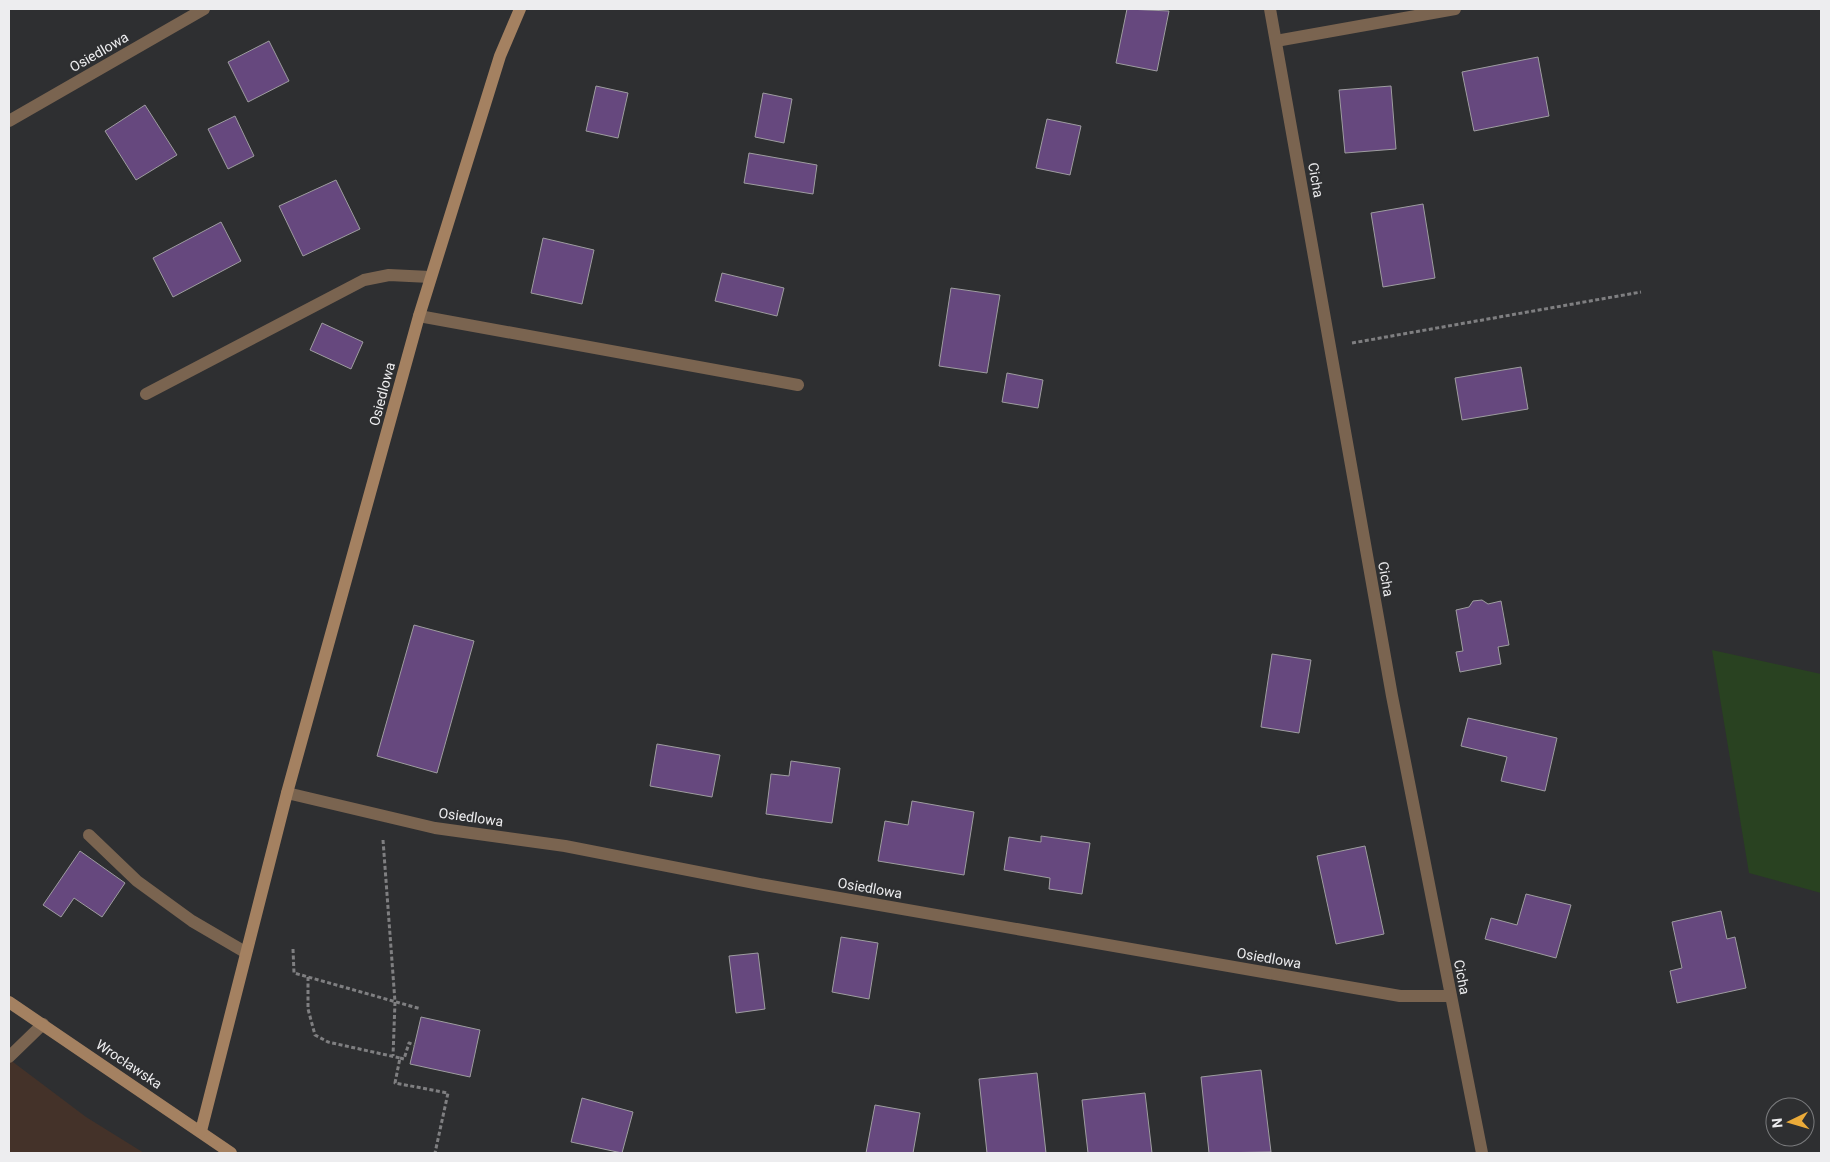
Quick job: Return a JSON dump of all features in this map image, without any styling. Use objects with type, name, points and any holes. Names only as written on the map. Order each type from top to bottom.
[{"type":"street","name":"Osiedlowa","points":[[9,121],[204,9]]},
{"type":"street","name":"Osiedlowa","points":[[201,1131],[287,793],[430,277],[500,56],[520,9]]},
{"type":"street","name":"Cicha","points":[[1270,9],[1392,696],[1482,1153]]},
{"type":"street","points":[[1276,41],[1455,9]]},
{"type":"street","points":[[146,394],[364,280],[389,275],[430,277]]},
{"type":"street","points":[[419,316],[798,385]]},
{"type":"street","name":"Osiedlowa","points":[[287,793],[435,828],[565,846],[775,887],[1390,995],[1450,996]]},
{"type":"street","points":[[89,835],[137,881],[192,921],[246,952]]},
{"type":"street","name":"Wrocławska","points":[[9,1002],[231,1153]]},
{"type":"street","points":[[9,1057],[43,1024]]},
{"type":"path","points":[[1330,348],[1640,292]]},
{"type":"path","points":[[382,815],[395,1002],[393,1056]]},
{"type":"path","points":[[293,949],[294,973],[421,1009]]},
{"type":"path","points":[[308,977],[308,1009],[315,1035],[328,1042],[404,1059],[409,1043],[415,1045]]},
{"type":"path","points":[[400,1058],[396,1083],[448,1094],[435,1153]]},
{"type":"shaded area","points":[[9,1059],[86,1117],[144,1153],[9,1153]]},
{"type":"green space","points":[[1712,650],[1821,674],[1821,893],[1749,873]]},
{"type":"building","points":[[1127,9],[1169,11],[1157,71],[1116,63]]},
{"type":"building","points":[[269,41],[289,81],[248,102],[228,62]]},
{"type":"building","points":[[1538,57],[1549,116],[1474,131],[1462,72]]},
{"type":"building","points":[[596,86],[628,93],[618,138],[586,131]]},
{"type":"building","points":[[1391,86],[1396,149],[1345,153],[1339,90]]},
{"type":"building","points":[[763,93],[792,99],[784,143],[755,137]]},
{"type":"building","points":[[145,105],[177,155],[136,180],[105,131]]},
{"type":"building","points":[[235,116],[254,156],[228,169],[208,129]]},
{"type":"building","points":[[1047,119],[1081,126],[1070,175],[1036,168]]},
{"type":"building","points":[[749,153],[817,165],[813,194],[744,183]]},
{"type":"building","points":[[336,180],[360,229],[303,256],[279,206]]},
{"type":"building","points":[[1423,204],[1435,278],[1383,287],[1371,213]]},
{"type":"building","points":[[221,222],[241,261],[173,297],[153,258]]},
{"type":"building","points":[[543,238],[594,250],[582,304],[531,293]]},
{"type":"building","points":[[722,273],[784,288],[777,316],[715,301]]},
{"type":"building","points":[[951,288],[1000,295],[987,373],[939,366]]},
{"type":"building","points":[[322,323],[363,342],[351,369],[310,350]]},
{"type":"building","points":[[1521,367],[1528,409],[1462,420],[1455,378]]},
{"type":"building","points":[[1007,373],[1043,380],[1038,408],[1002,402]]},
{"type":"building","points":[[1482,600],[1488,604],[1501,601],[1509,645],[1498,647],[1501,664],[1460,672],[1456,652],[1463,651],[1456,610],[1469,607],[1473,601]]},
{"type":"building","points":[[414,625],[474,641],[437,773],[377,756]]},
{"type":"building","points":[[1272,654],[1311,660],[1299,733],[1261,727]]},
{"type":"building","points":[[1468,718],[1557,738],[1545,791],[1501,781],[1507,757],[1461,746]]},
{"type":"building","points":[[657,744],[720,755],[712,797],[650,786]]},
{"type":"building","points":[[791,761],[840,768],[832,823],[766,814],[771,774],[789,776]]},
{"type":"building","points":[[912,801],[974,812],[964,875],[878,861],[885,821],[908,825]]},
{"type":"building","points":[[1041,836],[1090,843],[1082,894],[1049,889],[1050,878],[1004,870],[1009,837],[1041,842]]},
{"type":"building","points":[[1365,846],[1384,934],[1336,944],[1317,856]]},
{"type":"building","points":[[80,851],[125,883],[102,917],[74,898],[61,917],[43,905]]},
{"type":"building","points":[[1526,894],[1571,905],[1556,958],[1485,939],[1491,918],[1517,925]]},
{"type":"building","points":[[1721,911],[1727,939],[1735,937],[1746,988],[1677,1003],[1670,971],[1682,968],[1672,922]]},
{"type":"building","points":[[841,937],[878,943],[869,999],[832,992]]},
{"type":"building","points":[[758,953],[765,1009],[736,1013],[729,956]]},
{"type":"building","points":[[421,1017],[480,1030],[470,1077],[410,1064]]},
{"type":"building","points":[[1261,1070],[1271,1152],[1209,1153],[1201,1077]]},
{"type":"building","points":[[1037,1073],[1046,1153],[987,1153],[979,1079]]},
{"type":"building","points":[[1145,1093],[1152,1153],[1088,1153],[1082,1100]]},
{"type":"building","points":[[582,1098],[633,1112],[622,1153],[571,1142]]},
{"type":"building","points":[[875,1105],[920,1113],[913,1153],[866,1153]]}]
